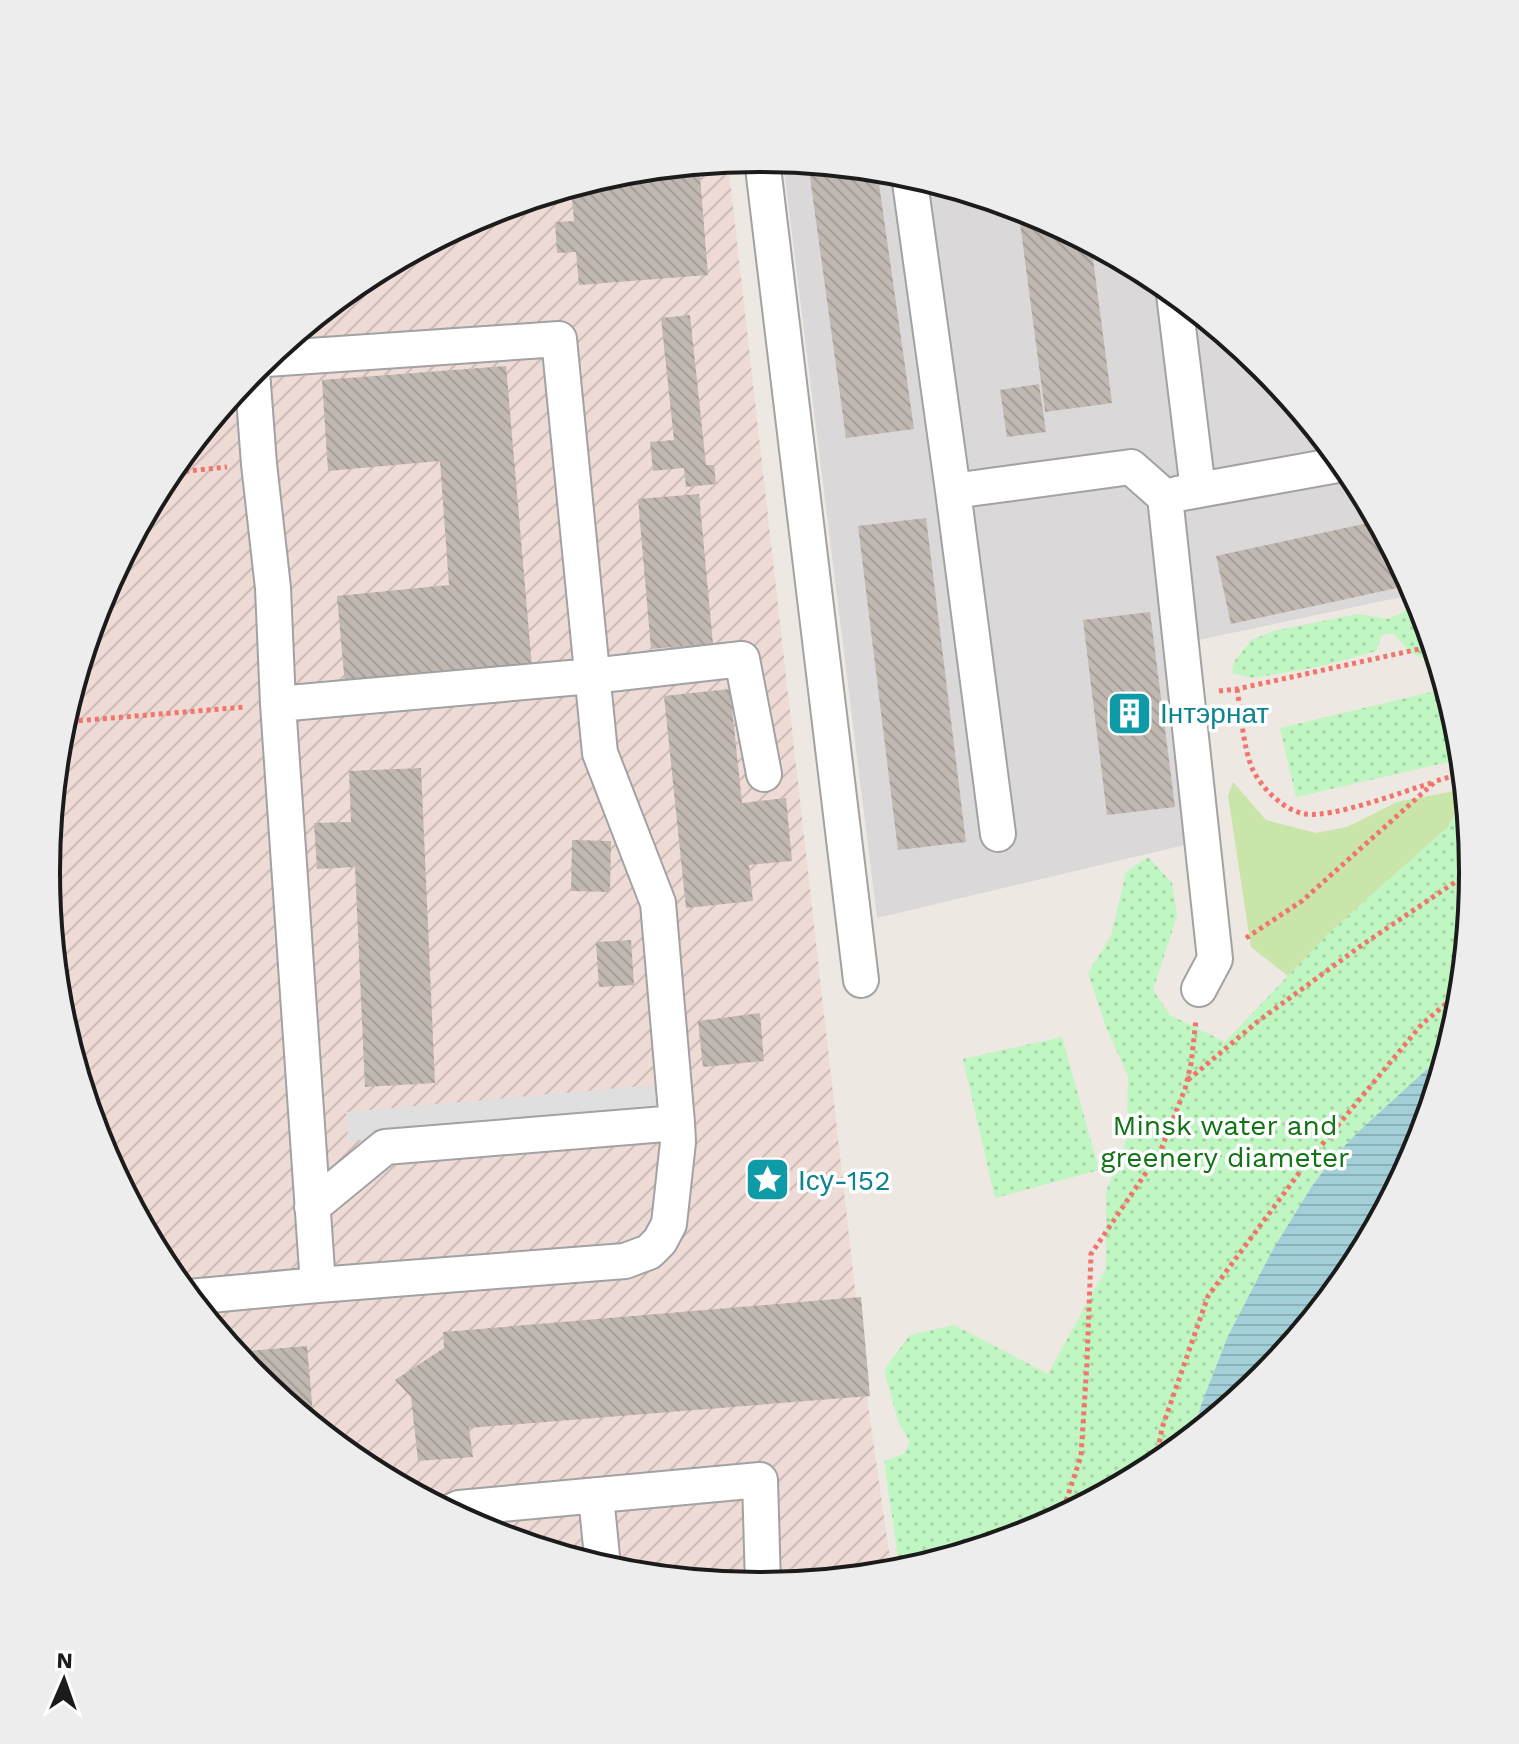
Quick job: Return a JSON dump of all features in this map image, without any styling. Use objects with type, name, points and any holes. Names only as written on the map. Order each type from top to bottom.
[{"type":"lane","points":[[764,172],[861,980]]},
{"type":"lane","points":[[911,189],[998,834]]},
{"type":"lane","points":[[1176,310],[1198,490]]},
{"type":"lane","points":[[203,1296],[625,1261],[649,1252],[660,1241],[669,1224],[678,1142],[658,903],[600,753],[559,339],[286,358]]},
{"type":"lane","points":[[253,390],[273,588],[278,704],[318,1285]]},
{"type":"lane","points":[[953,491],[1131,467],[1165,497],[1215,959],[1199,989]]},
{"type":"lane","points":[[1165,497],[1329,467]]},
{"type":"lane","points":[[278,704],[592,676],[742,659],[764,774]]},
{"type":"lane","points":[[312,1207],[385,1147],[677,1123]]},
{"type":"lane","points":[[468,1507],[760,1480],[763,1572]]},
{"type":"lane","points":[[596,1496],[602,1553]]},
{"type":"path","points":[[187,471],[259,464]]},
{"type":"path","points":[[1187,695],[1237,689],[1422,648]]},
{"type":"path","points":[[1237,689],[1252,768],[1285,807],[1307,815],[1334,812],[1452,776]]},
{"type":"path","points":[[77,721],[278,704]]},
{"type":"path","points":[[1215,959],[1302,901],[1436,781]]},
{"type":"path","points":[[1187,1080],[1269,1013],[1459,880]]},
{"type":"path","points":[[1066,1500],[1081,1456],[1091,1254],[1160,1152],[1191,1064],[1199,989]]},
{"type":"path","points":[[1159,1446],[1162,1428],[1208,1296],[1305,1165],[1422,1024],[1447,1003]]},
{"type":"shaded area","points":[[729,173],[869,1413],[890,1559],[851,1566],[760,1572],[668,1566],[578,1548],[492,1518],[450,1499],[371,1454],[298,1398],[265,1367],[205,1298],[154,1222],[113,1140],[97,1097],[73,1008],[61,918],[60,872],[61,826],[73,736],[97,647],[113,604],[154,522],[178,483],[205,446],[265,377],[298,346],[371,290],[410,266],[492,226],[578,196],[623,186],[668,178]]},
{"type":"shaded area","points":[[785,173],[851,178],[941,196],[1027,226],[1069,245],[1148,290],[1221,346],[1285,411],[1341,483],[1365,522],[1403,597],[1198,640],[1214,838],[877,918]]},
{"type":"shaded area","points":[[666,1084],[669,1114],[348,1141],[346,1112]]},
{"type":"green space","points":[[1408,610],[1425,658],[1407,648],[1393,633],[1382,635],[1376,651],[1318,667],[1252,678],[1232,673],[1234,662],[1251,640],[1274,631],[1358,614],[1388,619]]},
{"type":"green space","points":[[1435,691],[1450,762],[1296,797],[1280,728]]},
{"type":"green space","points":[[1233,782],[1266,820],[1316,833],[1347,827],[1397,802],[1454,791],[1456,811],[1448,827],[1330,932],[1288,976],[1251,947],[1228,796]]},
{"type":"green space","name":"Minsk water and greenery diameter","points":[[1456,811],[1458,918],[1446,1008],[1431,1065],[1358,1132],[1312,1186],[1272,1251],[1228,1336],[1198,1416],[1148,1454],[1069,1499],[984,1534],[898,1558],[884,1461],[904,1454],[910,1442],[898,1421],[884,1370],[910,1335],[954,1325],[1048,1374],[1106,1269],[1106,1192],[1127,1138],[1128,1076],[1106,1027],[1088,973],[1111,936],[1126,872],[1148,857],[1172,883],[1177,916],[1153,990],[1170,1015],[1225,1042],[1330,932],[1448,827]]},
{"type":"green space","points":[[1062,1037],[1099,1170],[995,1198],[963,1059]]},
{"type":"water","points":[[1431,1065],[1406,1140],[1365,1222],[1341,1261],[1314,1298],[1254,1367],[1198,1416],[1228,1336],[1272,1251],[1312,1186],[1358,1132]]},
{"type":"building","points":[[810,174],[879,183],[914,429],[846,438]]},
{"type":"building","points":[[700,175],[708,275],[579,285],[576,252],[557,253],[555,222],[574,221],[572,198],[668,178]]},
{"type":"building","points":[[1020,223],[1093,257],[1112,403],[1045,412]]},
{"type":"building","points":[[690,315],[706,465],[714,465],[716,484],[686,487],[684,468],[653,471],[650,442],[674,440],[661,318]]},
{"type":"building","points":[[506,366],[532,667],[345,685],[337,596],[449,585],[440,461],[328,471],[322,380]]},
{"type":"building","points":[[1039,384],[1046,432],[1007,437],[1000,390]]},
{"type":"building","points":[[699,494],[713,644],[651,649],[638,499]]},
{"type":"building","points":[[926,518],[966,842],[898,850],[858,526]]},
{"type":"building","points":[[1366,523],[1398,588],[1231,624],[1216,556]]},
{"type":"building","name":"Інтэрнат","points":[[1150,612],[1175,807],[1107,815],[1083,620]]},
{"type":"building","points":[[730,689],[742,803],[786,798],[792,861],[749,865],[753,901],[686,908],[664,696]]},
{"type":"building","points":[[421,768],[435,1083],[365,1087],[355,867],[317,869],[314,823],[351,822],[349,771]]},
{"type":"building","points":[[572,840],[611,841],[610,892],[571,891]]},
{"type":"building","points":[[631,940],[634,985],[599,987],[596,942]]},
{"type":"building","points":[[760,1013],[764,1061],[703,1067],[698,1021]]},
{"type":"building","points":[[861,1297],[870,1396],[469,1428],[473,1457],[418,1461],[411,1397],[395,1380],[444,1348],[443,1332]]},
{"type":"building","points":[[307,1346],[313,1410],[265,1367],[250,1351]]},
{"type":"place","name":"Інтэрнат","points":[[1129,713]]},
{"type":"place","name":"Ісу-152","points":[[767,1180]]}]
